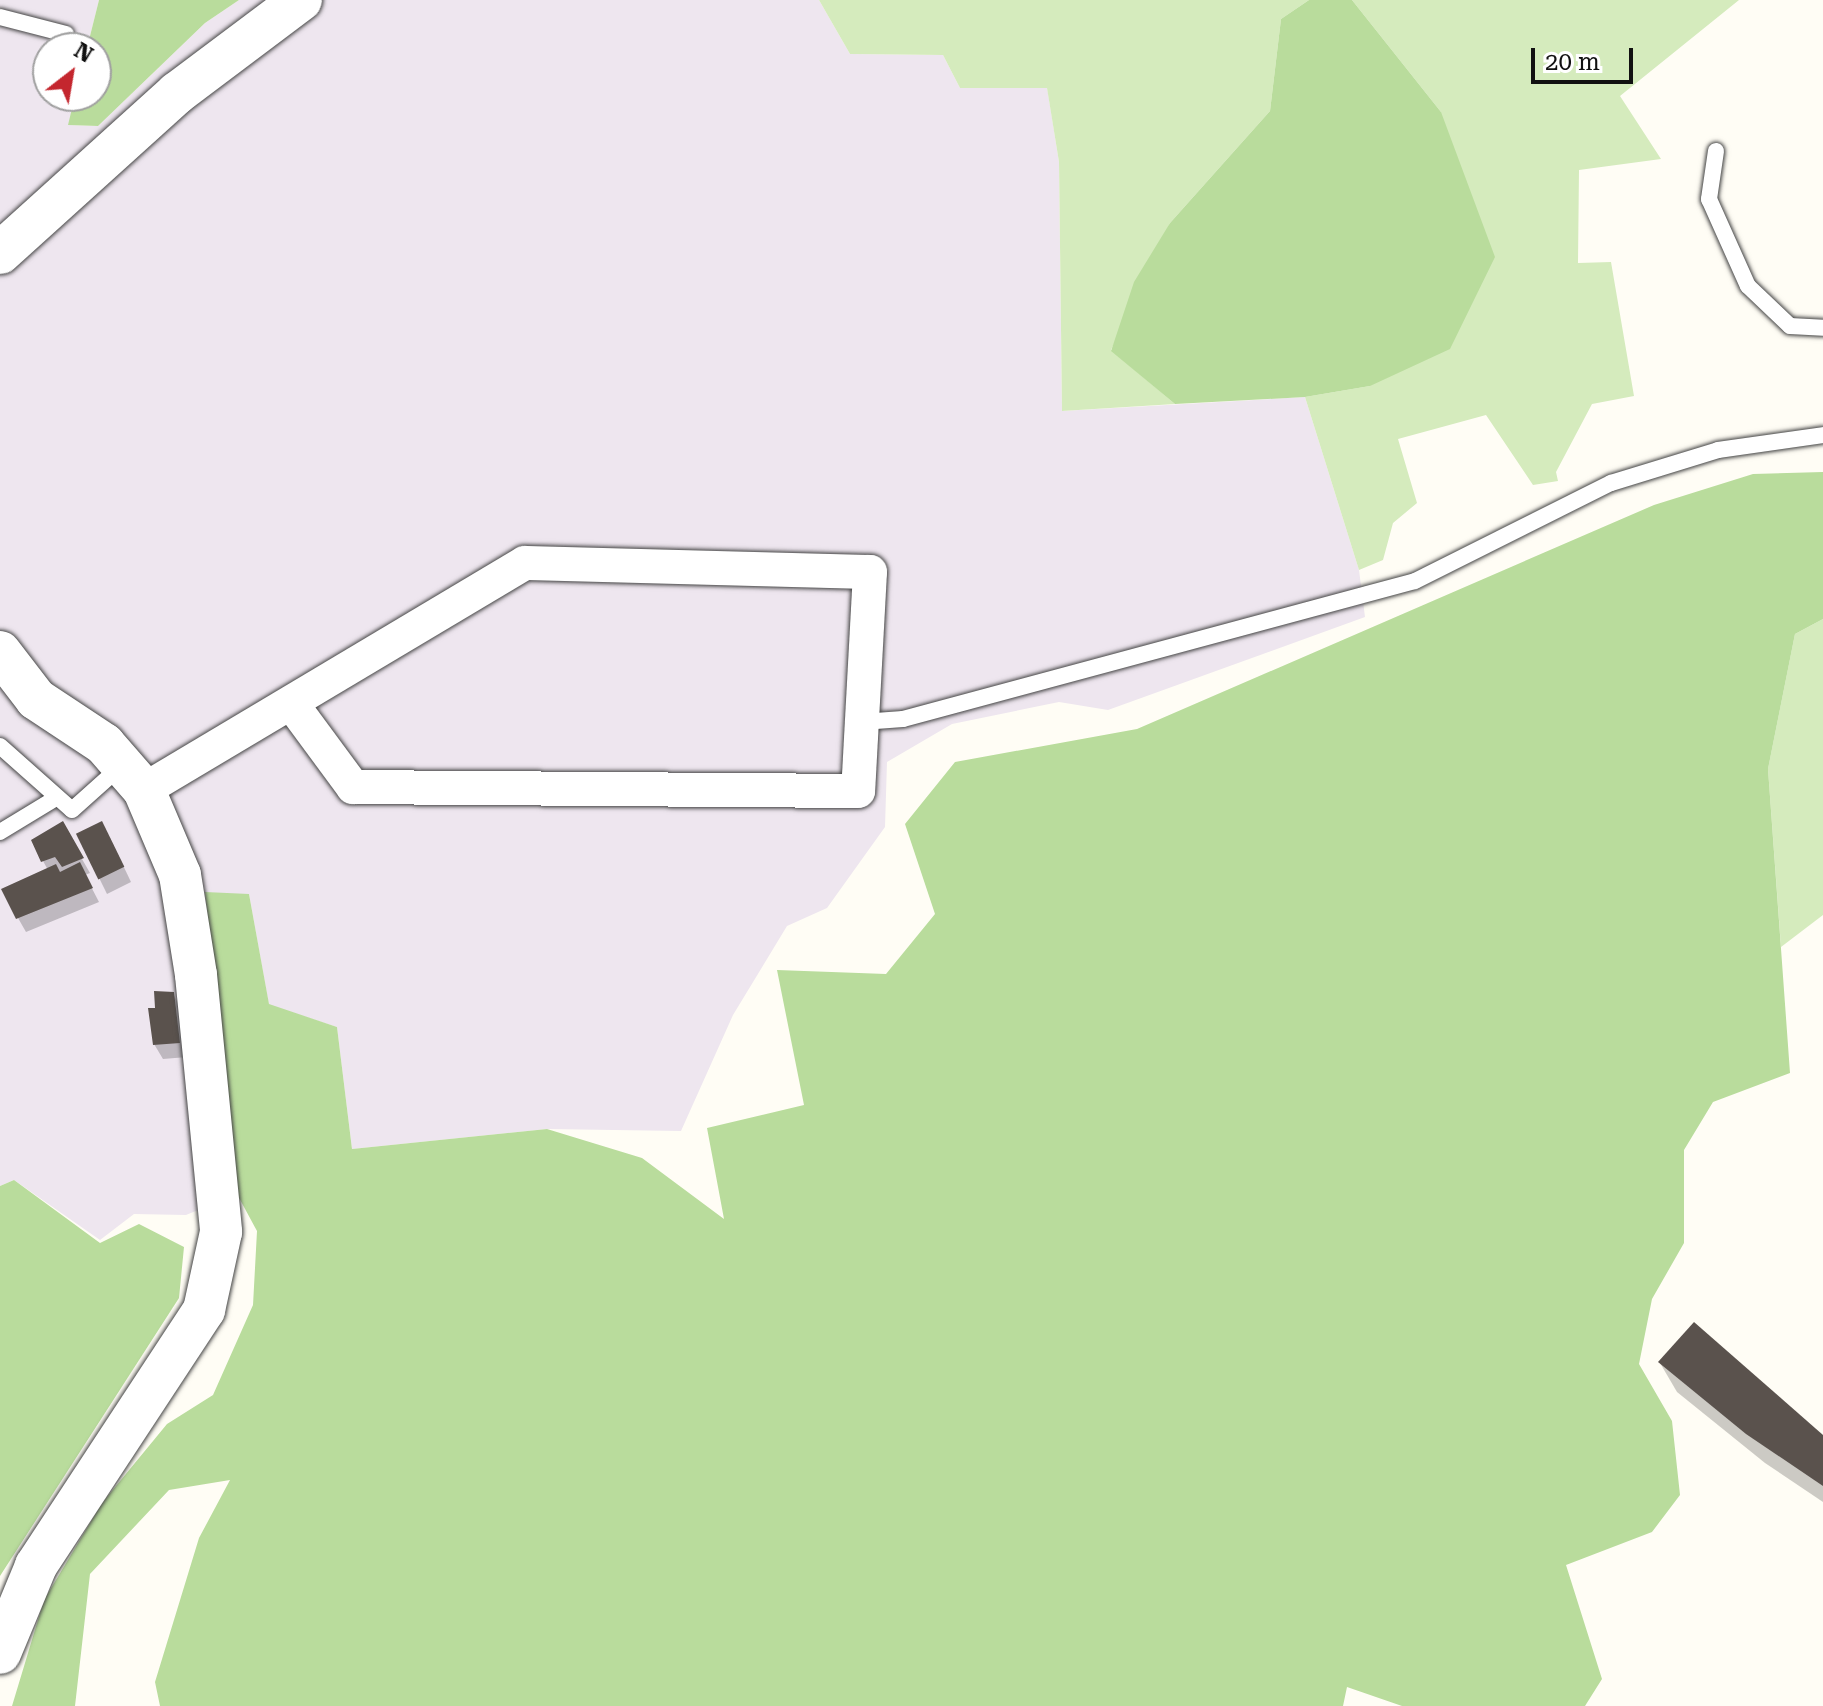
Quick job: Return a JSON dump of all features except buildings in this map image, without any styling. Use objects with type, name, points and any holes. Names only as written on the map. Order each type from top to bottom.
[{"type":"street","points":[[0,253],[177,93],[301,0]]},
{"type":"street","points":[[133,778],[291,703],[525,563],[870,572],[858,791],[353,787],[291,703]]},
{"type":"street","points":[[0,652],[36,699],[104,744],[133,778],[180,875],[196,975],[221,1232],[204,1310],[36,1566],[0,1653]]},
{"type":"lane","points":[[0,17],[58,32]]},
{"type":"lane","points":[[1716,151],[1709,199],[1748,286],[1790,326],[1823,328]]},
{"type":"lane","points":[[862,722],[903,719],[1415,581],[1611,483],[1718,450],[1823,435]]},
{"type":"lane","points":[[0,746],[72,810],[133,778]]},
{"type":"lane","points":[[0,832],[56,798]]},
{"type":"shaded area","points":[[0,0],[99,0],[91,32],[32,32],[32,112],[72,112],[69,125],[98,126],[205,23],[239,0],[819,0],[850,54],[943,55],[960,88],[1047,87],[1059,162],[1062,411],[1305,397],[1359,570],[1365,617],[1108,710],[1059,702],[952,724],[887,762],[885,827],[827,908],[787,926],[733,1015],[681,1131],[547,1129],[352,1149],[337,1027],[269,1005],[249,894],[237,1194],[186,1215],[134,1214],[100,1240],[14,1180],[0,1186]]},
{"type":"green space","points":[[99,0],[239,0],[205,23],[98,126],[68,125],[71,112],[112,112],[112,32],[91,32]]},
{"type":"green space","points":[[819,0],[1309,0],[1281,19],[1270,111],[1170,223],[1111,350],[1175,404],[1062,411],[1059,162],[1047,88],[960,88],[943,55],[850,54]]},
{"type":"green space","points":[[1309,0],[1352,0],[1441,112],[1495,257],[1450,349],[1370,386],[1305,397],[1175,404],[1111,351],[1134,282],[1170,223],[1270,111],[1281,19]]},
{"type":"green space","points":[[1352,0],[1739,0],[1620,96],[1661,159],[1579,170],[1578,263],[1611,262],[1634,396],[1592,404],[1556,472],[1558,481],[1533,485],[1486,415],[1398,439],[1417,503],[1393,523],[1383,560],[1359,570],[1305,397],[1370,386],[1441,112]]},
{"type":"green space","points":[[1823,472],[1823,619],[1795,634],[1768,769],[1790,1073],[1713,1102],[1684,1150],[1684,1243],[1652,1299],[1639,1364],[1672,1421],[1680,1495],[1652,1532],[1566,1565],[1602,1679],[1585,1706],[1402,1706],[1347,1687],[1343,1706],[160,1706],[155,1682],[199,1538],[230,1480],[169,1490],[90,1574],[75,1706],[12,1706],[44,1600],[102,1503],[167,1424],[213,1395],[253,1305],[257,1231],[237,1194],[205,892],[249,894],[269,1004],[337,1027],[352,1149],[547,1129],[642,1158],[724,1219],[707,1128],[804,1105],[777,970],[886,974],[935,914],[905,824],[955,762],[1137,729],[1654,505],[1753,474]]},
{"type":"green space","points":[[1823,619],[1823,915],[1781,947],[1768,769],[1795,634]]},
{"type":"green space","points":[[14,1180],[100,1243],[139,1224],[184,1247],[179,1298],[0,1576],[0,1186]]}]
